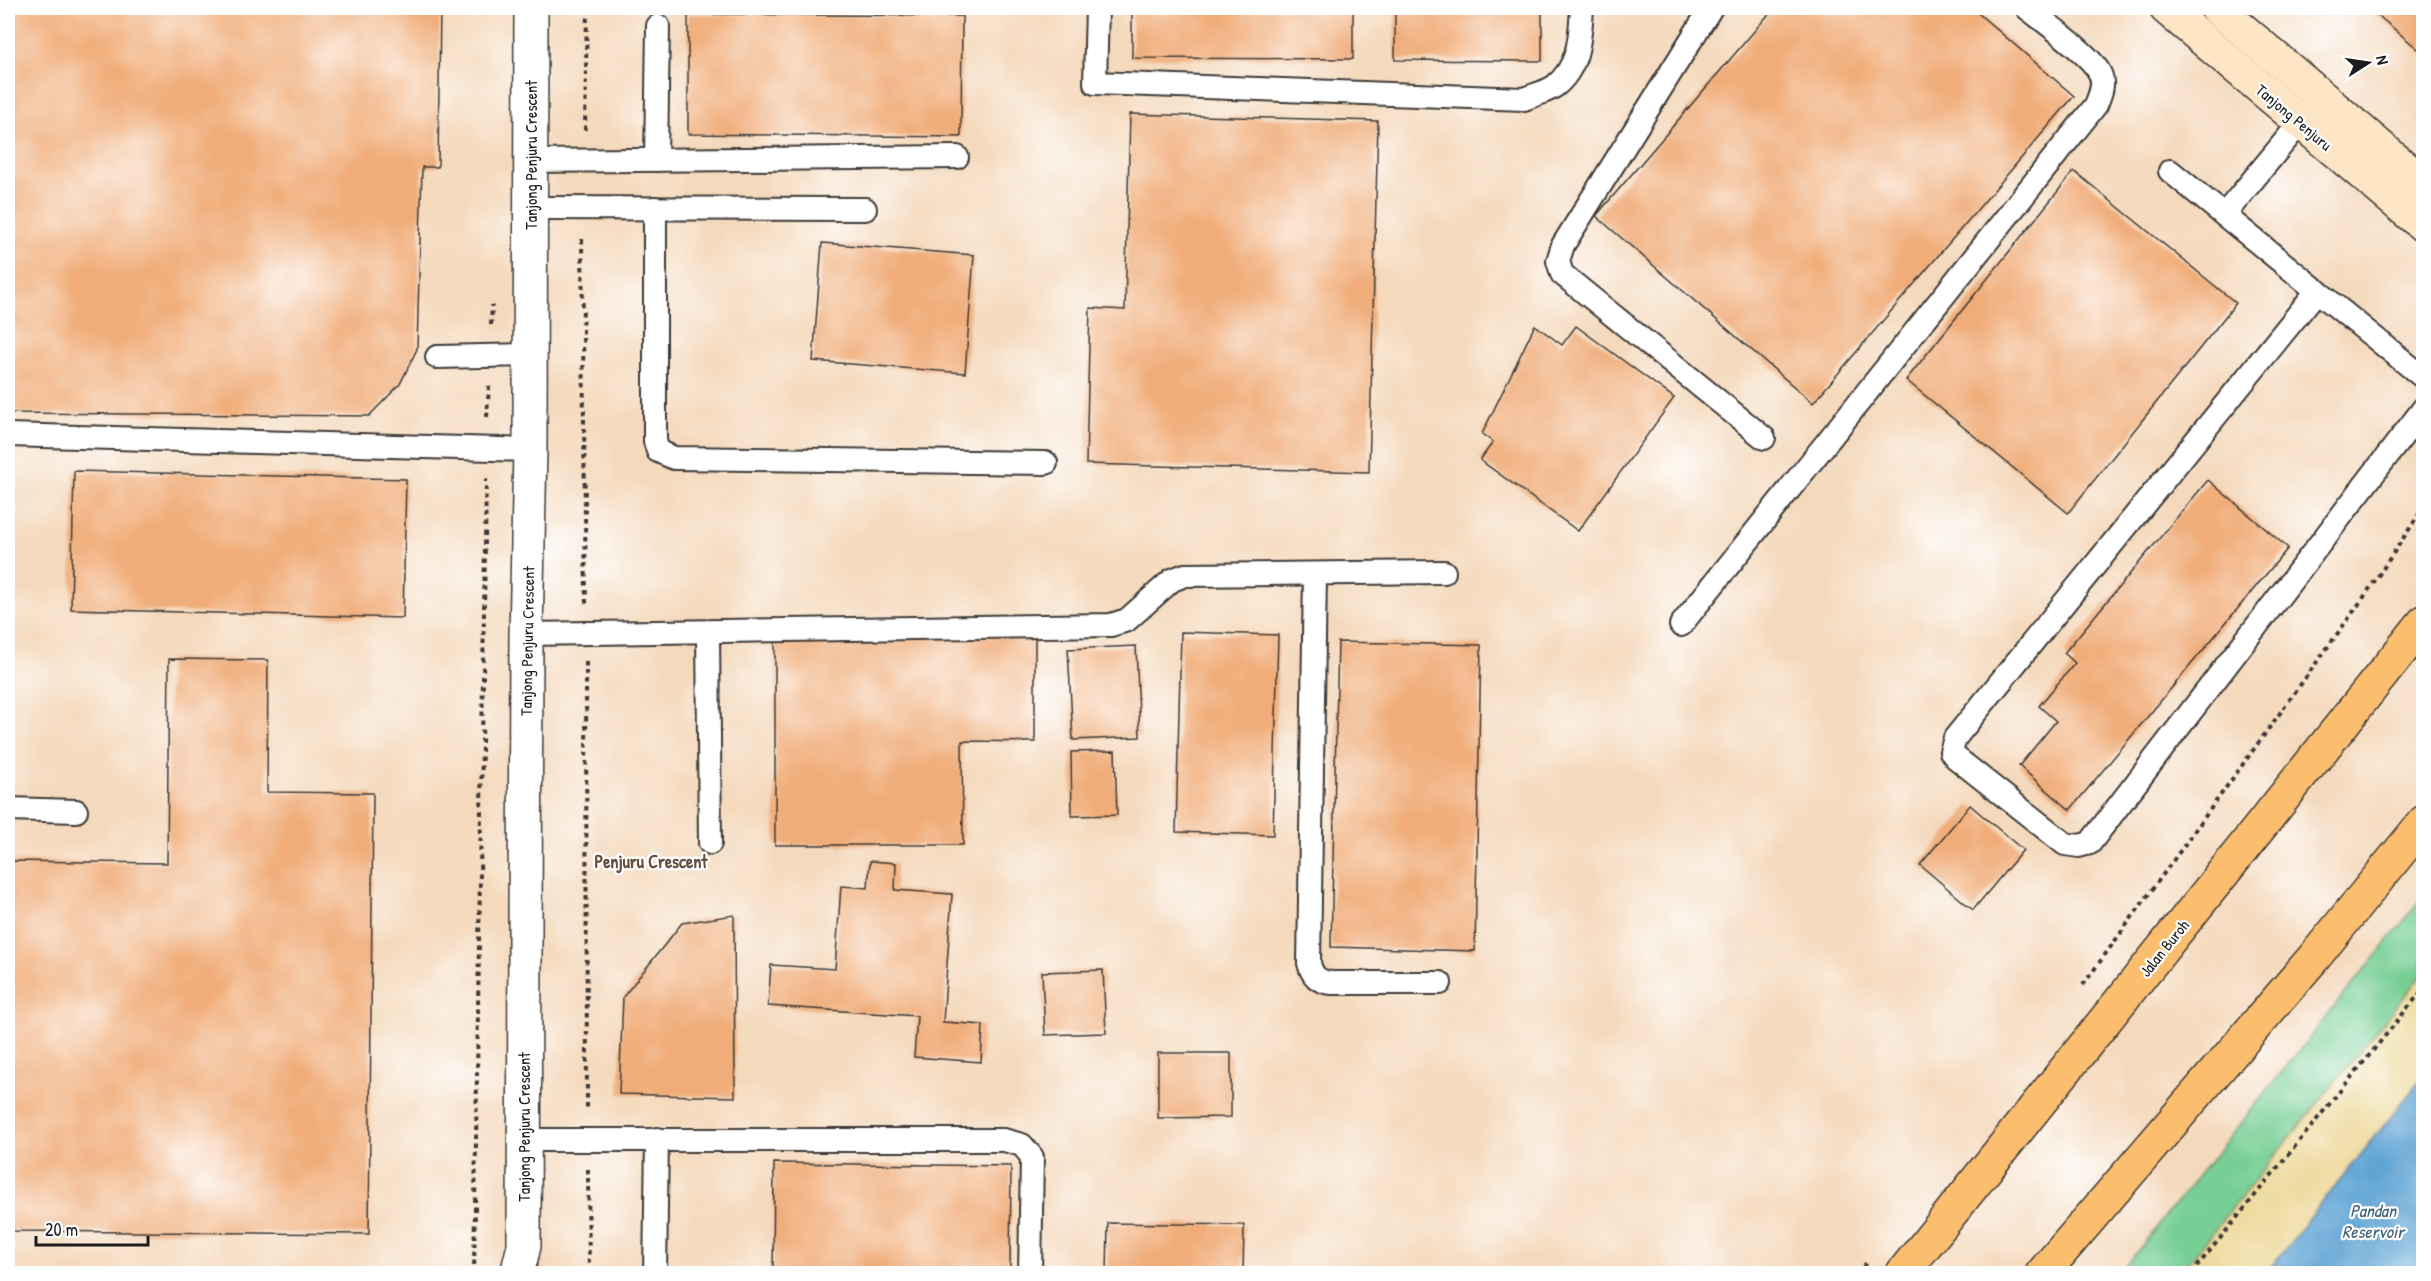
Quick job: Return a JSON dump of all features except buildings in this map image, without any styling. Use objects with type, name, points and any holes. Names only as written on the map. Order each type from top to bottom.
[{"type":"highway","name":"Jalan Buroh","points":[[1902,1274],[2424,622]]},
{"type":"highway","points":[[2043,1274],[2316,955],[2424,822]]},
{"type":"main road","name":"Tanjong Penjuru","points":[[2166,8],[2424,226]]},
{"type":"main road","name":"Tanjong Penjuru","points":[[2217,8],[2424,184]]},
{"type":"street","name":"Tanjong Penjuru Crescent","points":[[517,1274],[524,1246],[531,8]]},
{"type":"lane","points":[[1096,8],[1095,83],[1524,99],[1554,87],[1570,70],[1579,46],[1582,8]]},
{"type":"lane","points":[[1711,8],[1563,245],[1558,261],[1562,274],[1764,438]]},
{"type":"lane","points":[[1681,625],[2096,105],[2102,90],[2100,74],[2091,61],[2027,8]]},
{"type":"lane","points":[[656,160],[658,26]]},
{"type":"lane","points":[[2224,215],[2300,123]]},
{"type":"lane","points":[[530,161],[957,157]]},
{"type":"lane","points":[[2170,171],[2424,378]]},
{"type":"lane","points":[[530,208],[865,209]]},
{"type":"lane","points":[[655,208],[655,441],[658,451],[674,458],[1046,462]]},
{"type":"lane","points":[[2317,291],[1955,738],[1951,752],[1955,757],[2065,844],[2079,846],[2090,843],[2424,408]]},
{"type":"lane","points":[[437,357],[490,354],[530,355]]},
{"type":"lane","points":[[8,435],[530,450]]},
{"type":"lane","points":[[526,634],[1111,625],[1128,620],[1172,580],[1185,575],[1444,572]]},
{"type":"lane","points":[[1315,574],[1309,963],[1311,972],[1324,982],[1332,983],[1440,983]]},
{"type":"lane","points":[[708,632],[710,843]]},
{"type":"lane","points":[[8,809],[76,810]]},
{"type":"lane","points":[[655,1274],[657,1139]]},
{"type":"lane","points":[[524,1140],[1004,1140],[1022,1145],[1032,1157],[1030,1274]]},
{"type":"path","points":[[474,1274],[486,449],[492,295]]},
{"type":"path","points":[[2082,987],[2364,597],[2424,507]]},
{"type":"path","points":[[2191,1274],[2424,988]]},
{"type":"path","points":[[1858,1274],[1873,1255]]},
{"type":"green space","points":[[2423,897],[2423,974],[2180,1273],[2119,1274]]},
{"type":"sand","points":[[2423,974],[2423,1077],[2266,1273],[2180,1273]]},
{"type":"water","name":"Pandan Reservoir","points":[[2423,1077],[2423,1273],[2266,1273]]},
{"type":"district","name":"Penjuru Crescent","points":[[651,862]]}]
